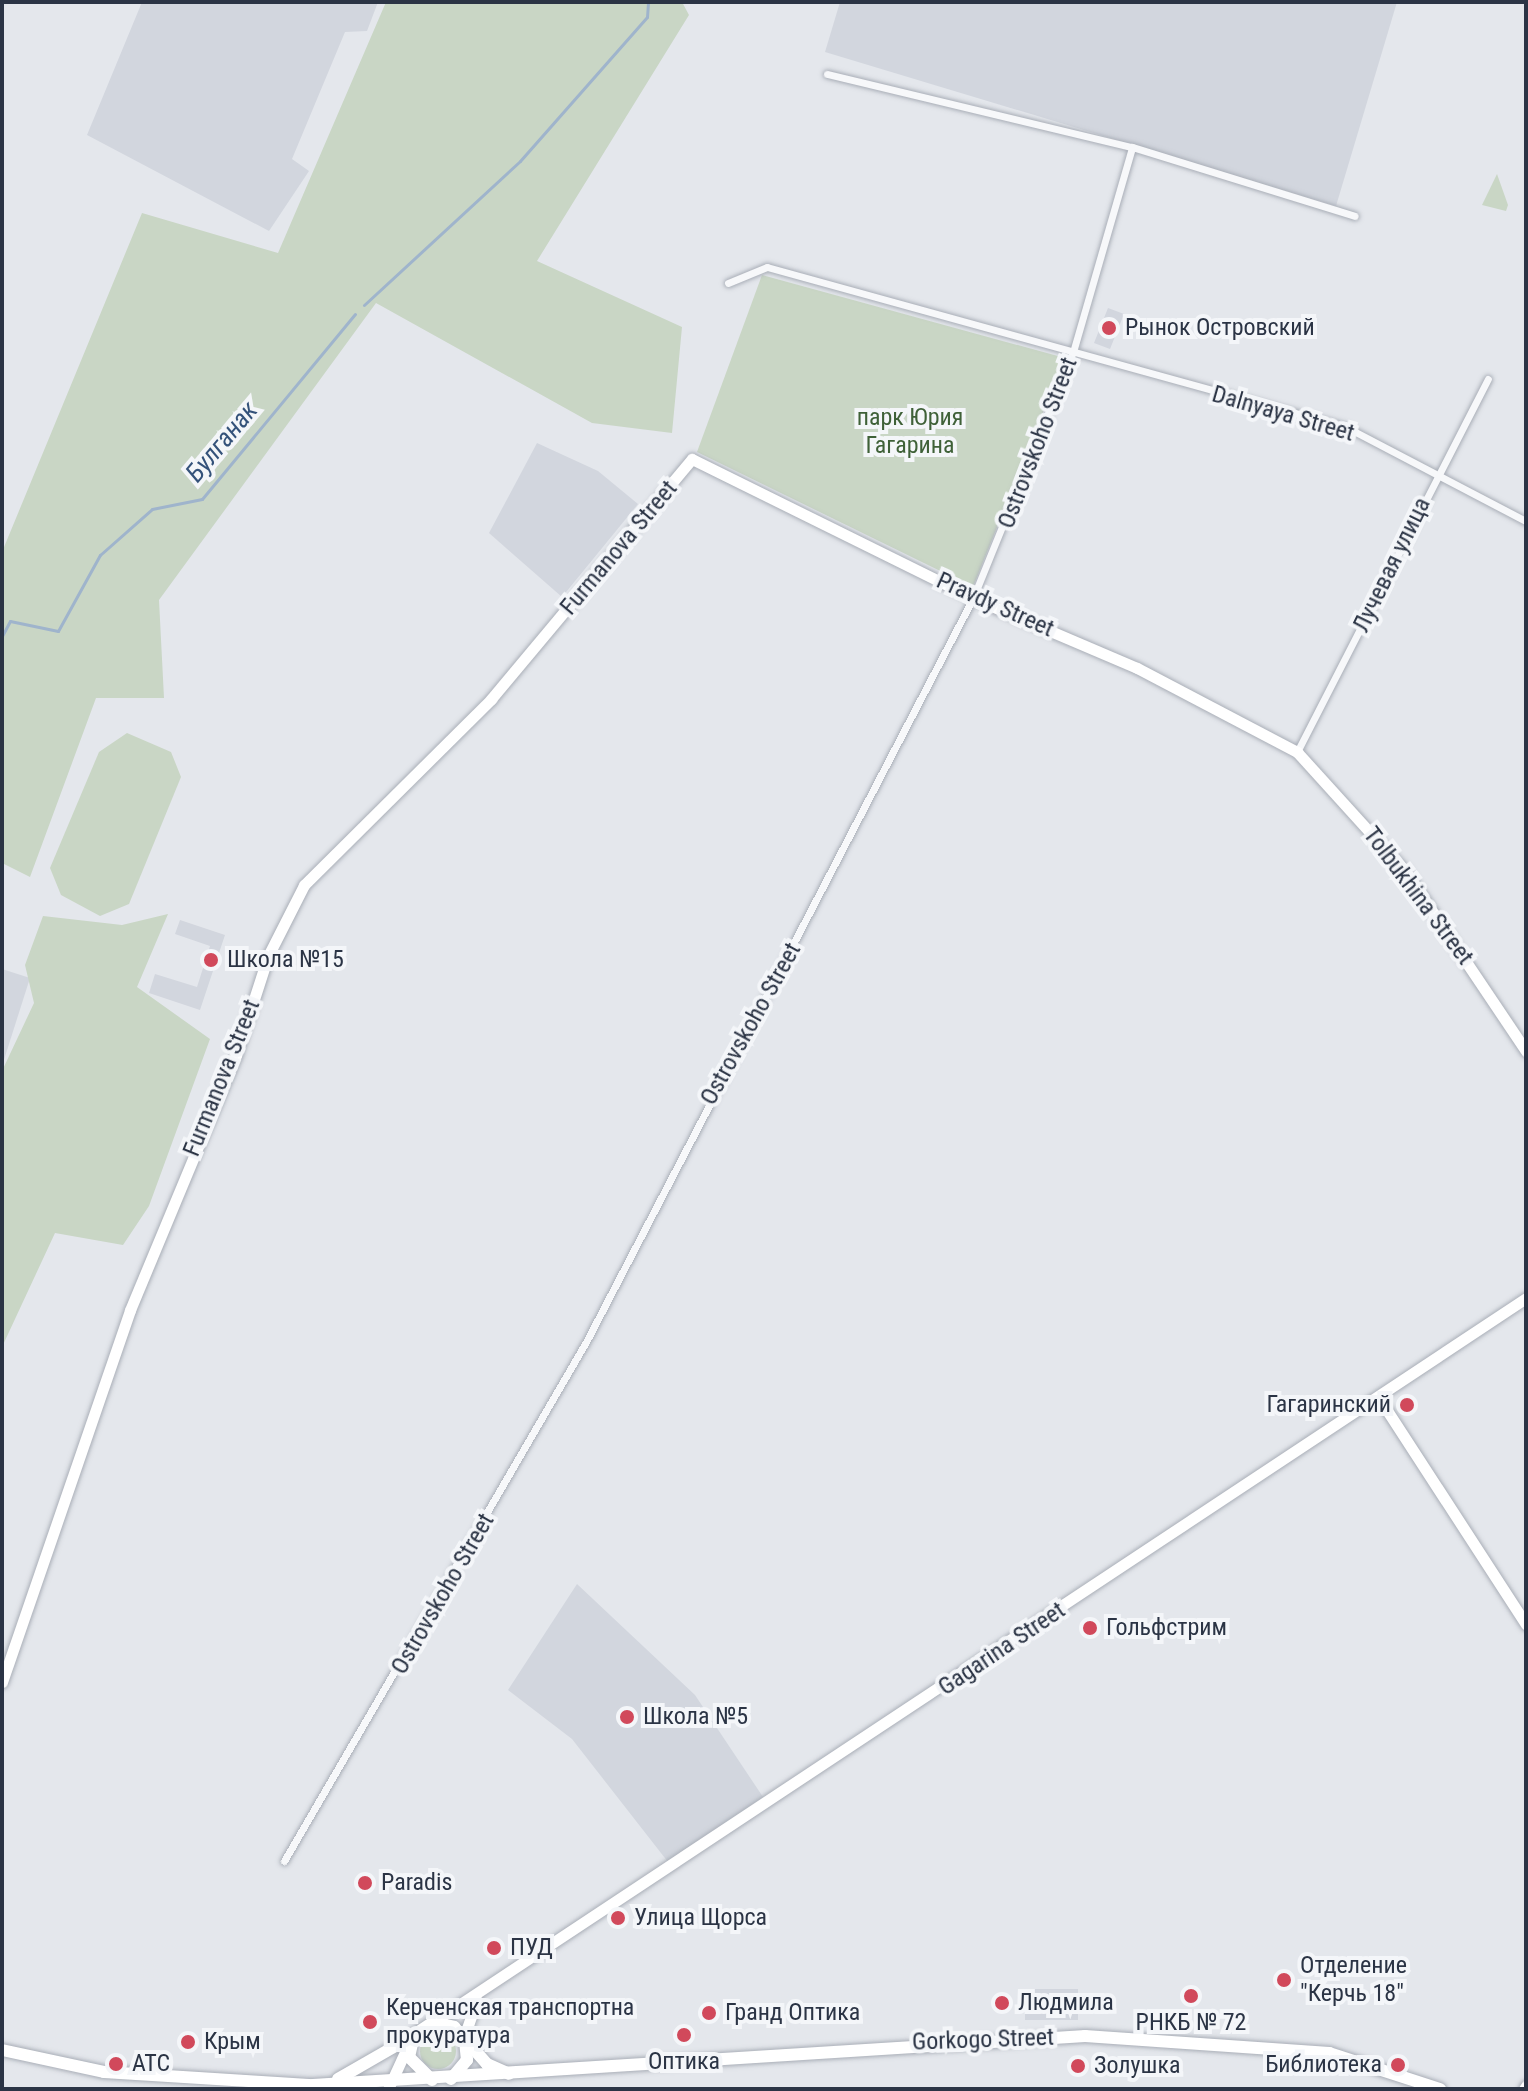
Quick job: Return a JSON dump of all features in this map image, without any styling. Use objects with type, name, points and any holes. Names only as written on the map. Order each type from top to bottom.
[{"type":"main road","name":"Pravdy Street","points":[[692,459],[973,598],[1137,668],[1297,752]]},
{"type":"main road","name":"Furmanova Street","points":[[2,1682],[130,1310],[236,1055],[268,956],[304,885],[491,699],[692,459]]},
{"type":"main road","name":"Tolbukhina Street","points":[[1297,752],[1405,871],[1526,1051]]},
{"type":"main road","name":"Gagarina Street","points":[[433,2022],[477,2000],[1526,1298]]},
{"type":"main road","points":[[1379,1398],[1526,1624]]},
{"type":"main road","points":[[449,2080],[467,2060],[464,2037],[477,2000]]},
{"type":"main road","points":[[388,2086],[414,2035],[433,2022],[464,2037]]},
{"type":"main road","points":[[414,2035],[410,2061],[434,2081]]},
{"type":"main road","name":"Gorkogo Street","points":[[313,2085],[356,2074],[414,2035]]},
{"type":"main road","name":"Gorkogo Street","points":[[2,2050],[104,2072],[313,2085],[388,2086],[936,2040],[1085,2036],[1329,2053],[1440,2089]]},
{"type":"main road","name":"Gorkogo Street","points":[[464,2037],[487,2064],[521,2075]]},
{"type":"street","points":[[827,74],[1132,147],[1355,216]]},
{"type":"street","name":"Ostrovskoho Street","points":[[284,1861],[586,1342],[973,598],[1073,352],[1132,147]]},
{"type":"street","name":"Dalnyaya Street","points":[[728,283],[767,267],[1346,427],[1526,521]]},
{"type":"street","name":"Лучевая улица","points":[[1297,752],[1488,379]]},
{"type":"shaded area","points":[[142,2],[378,2],[367,31],[345,32],[292,159],[309,171],[269,231],[87,135]]},
{"type":"shaded area","points":[[840,2],[1397,2],[1336,206],[825,52]]},
{"type":"shaded area","name":"Рынок Островский","points":[[1108,308],[1124,314],[1110,349],[1094,343]]},
{"type":"shaded area","points":[[537,443],[598,471],[638,504],[562,597],[489,533]]},
{"type":"shaded area","name":"Школа №15","points":[[180,920],[225,935],[200,1010],[149,993],[155,974],[197,987],[210,946],[175,934]]},
{"type":"shaded area","points":[[2,969],[30,978],[2,1066]]},
{"type":"shaded area","name":"Школа №5","points":[[577,1584],[695,1695],[763,1797],[668,1862],[572,1739],[508,1690]]},
{"type":"shaded area","points":[[1025,1989],[1078,1989],[1078,2020],[1025,2020]]},
{"type":"green space","points":[[386,2],[682,2],[689,15],[537,261],[682,327],[672,433],[592,423],[376,303],[159,600],[164,698],[96,698],[30,877],[2,863],[2,552],[142,213],[278,253]]},
{"type":"green space","points":[[1497,174],[1508,205],[1506,211],[1482,205]]},
{"type":"green space","name":"парк Юрия Гагарина","points":[[762,275],[1065,358],[973,587],[697,452]]},
{"type":"green space","points":[[127,733],[171,752],[181,777],[129,904],[100,916],[61,895],[50,868],[99,752]]},
{"type":"green space","points":[[168,914],[137,987],[210,1039],[149,1206],[123,1245],[55,1233],[2,1347],[2,1071],[34,1003],[25,965],[43,916],[122,925]]},
{"type":"green space","points":[[438,2033],[451,2038],[456,2051],[451,2064],[438,2069],[425,2064],[420,2051],[425,2038]]},
{"type":"waterway","name":"Булганак","points":[[364,305],[520,161],[647,17],[648,2]]},
{"type":"waterway","name":"Булганак","points":[[2,636],[10,621],[58,631],[100,555],[152,509],[202,499],[355,314]]},
{"type":"place","name":"Рынок Островский","points":[[1109,328]]},
{"type":"place","name":"Школа №15","points":[[211,960]]},
{"type":"place","name":"Гагаринский","points":[[1407,1405]]},
{"type":"place","name":"Гольфстрим","points":[[1090,1628]]},
{"type":"place","name":"Школа №5","points":[[627,1717]]},
{"type":"place","name":"Paradis","points":[[365,1883]]},
{"type":"place","name":"Улица Щорса","points":[[618,1918]]},
{"type":"place","name":"ПУД","points":[[494,1948]]},
{"type":"place","name":"Отделение \"Керчь 18\"","points":[[1284,1980]]},
{"type":"place","name":"РНКБ № 72","points":[[1191,1996]]},
{"type":"place","name":"Людмила","points":[[1002,2003]]},
{"type":"place","name":"Гранд Оптика","points":[[709,2013]]},
{"type":"place","name":"Керченская транспортна прокуратура","points":[[370,2022]]},
{"type":"place","name":"Оптика","points":[[684,2035]]},
{"type":"place","name":"Крым","points":[[188,2042]]},
{"type":"place","name":"АТС","points":[[116,2064]]},
{"type":"place","name":"Библиотека","points":[[1398,2065]]},
{"type":"place","name":"Золушка","points":[[1078,2066]]}]
